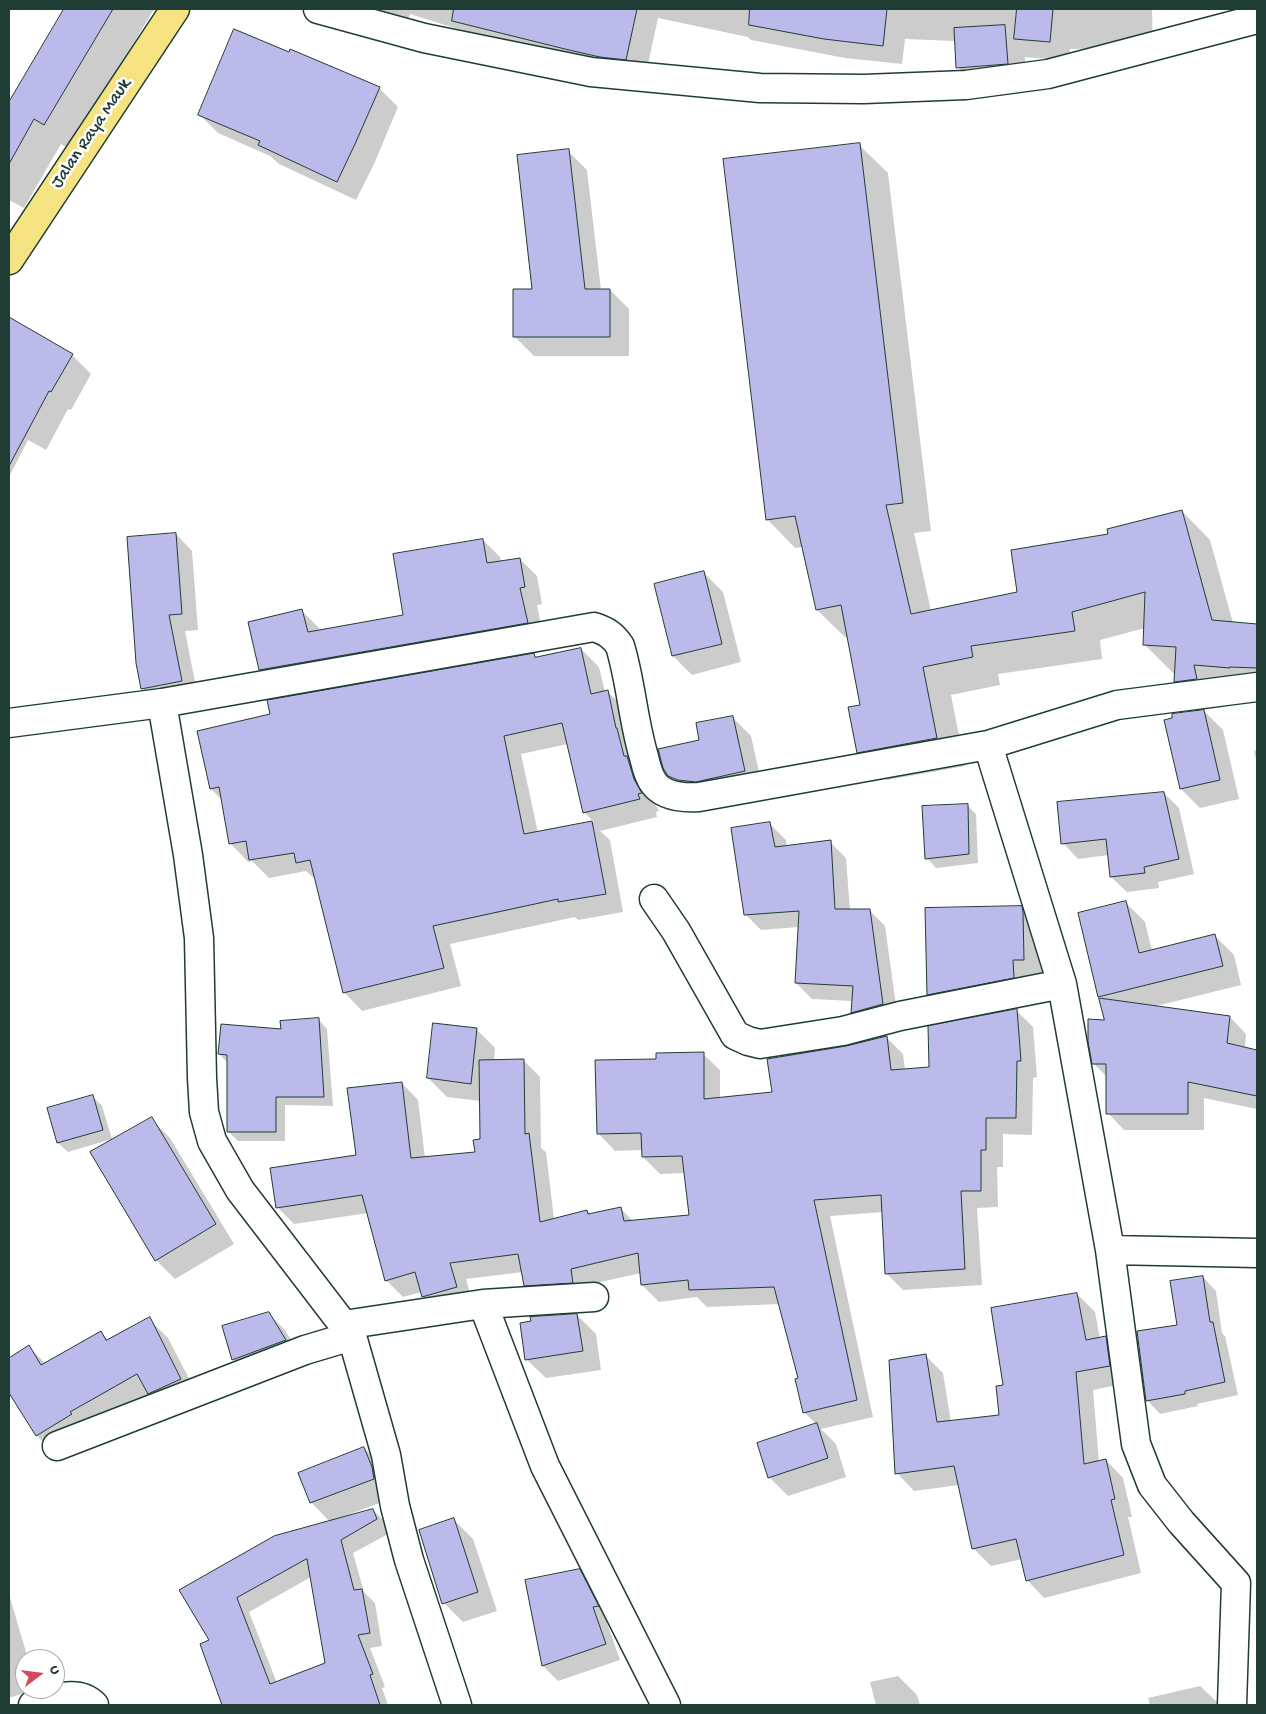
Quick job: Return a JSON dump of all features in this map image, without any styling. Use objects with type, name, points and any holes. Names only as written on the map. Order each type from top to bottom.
[{"type":"main road","name":"Jalan Raya Mauk","points":[[9,260],[176,9]]},
{"type":"street","points":[[318,9],[424,38],[591,72],[760,88],[864,89],[966,85],[1048,74],[1257,19]]},
{"type":"street","points":[[9,723],[162,703],[594,627],[610,634],[620,646],[636,728],[652,782],[675,796],[699,797],[988,745],[1117,705],[1257,687]]},
{"type":"street","points":[[162,703],[188,855],[199,938],[204,1112],[212,1141],[240,1190],[348,1330],[386,1455],[395,1506],[409,1560],[457,1705]]},
{"type":"street","points":[[988,745],[1062,984],[1110,1250],[1136,1444],[1152,1485],[1181,1522],[1247,1581],[1232,1705]]},
{"type":"street","points":[[654,899],[676,931],[735,1035],[760,1044],[843,1031],[900,1016],[1062,984]]},
{"type":"street","points":[[1110,1250],[1257,1253]]},
{"type":"street","points":[[57,1446],[305,1350],[348,1330],[483,1304],[594,1297]]},
{"type":"street","points":[[483,1304],[545,1466],[666,1705]]},
{"type":"street","points":[[33,1705],[73,1696],[84,1698],[94,1705]]},
{"type":"building","points":[[64,9],[113,9],[44,125],[34,119],[9,164],[9,102]]},
{"type":"building","points":[[454,9],[637,9],[626,60],[600,57],[452,21]]},
{"type":"building","points":[[750,9],[887,9],[883,46],[824,39],[749,25]]},
{"type":"building","points":[[1017,9],[1053,9],[1050,42],[1014,39]]},
{"type":"building","points":[[1005,25],[1008,64],[956,68],[954,28]]},
{"type":"building","points":[[234,29],[289,52],[290,49],[380,87],[337,182],[258,145],[260,141],[198,115]]},
{"type":"building","points":[[860,143],[903,503],[886,505],[911,614],[1017,592],[1011,550],[1108,534],[1107,529],[1182,510],[1212,620],[1257,624],[1257,668],[1194,665],[1197,679],[1174,682],[1176,647],[1143,645],[1145,592],[1072,612],[1075,631],[971,646],[973,657],[923,667],[937,738],[857,753],[848,707],[860,705],[841,605],[816,610],[795,516],[766,520],[723,159]]},
{"type":"building","points":[[569,149],[585,289],[610,289],[610,337],[513,337],[513,289],[532,289],[517,155]]},
{"type":"building","points":[[9,317],[73,354],[51,392],[49,391],[9,466]]},
{"type":"building","points":[[176,533],[182,614],[169,615],[182,681],[141,689],[136,663],[127,537]]},
{"type":"building","points":[[483,539],[487,563],[520,558],[525,587],[520,588],[528,623],[259,670],[248,622],[302,609],[308,632],[403,615],[393,554]]},
{"type":"building","points":[[704,571],[722,644],[672,656],[654,584]]},
{"type":"building","points":[[581,648],[591,694],[608,690],[624,756],[627,756],[634,779],[642,793],[638,794],[640,799],[583,813],[562,723],[504,736],[524,834],[592,821],[606,894],[558,902],[558,899],[433,926],[444,968],[343,993],[310,860],[296,863],[294,853],[249,860],[246,841],[229,844],[219,787],[210,789],[197,731],[270,714],[267,700],[534,653],[535,657]]},
{"type":"building","points":[[1204,710],[1220,780],[1180,789],[1164,720],[1172,718],[1172,714]]},
{"type":"building","points":[[733,716],[745,771],[696,782],[678,780],[668,776],[663,768],[658,749],[699,740],[696,723]]},
{"type":"building","points":[[1164,792],[1179,859],[1144,867],[1145,873],[1110,877],[1106,839],[1061,844],[1057,802]]},
{"type":"building","points":[[968,804],[969,854],[925,859],[922,806]]},
{"type":"building","points":[[770,822],[775,847],[831,840],[835,909],[870,909],[883,1004],[851,1013],[853,986],[795,983],[799,911],[744,915],[731,828]]},
{"type":"building","points":[[1126,901],[1139,953],[1215,934],[1223,966],[1098,997],[1078,913]]},
{"type":"building","points":[[1022,906],[1024,960],[1013,960],[1014,978],[927,995],[925,908]]},
{"type":"building","points":[[1099,998],[1230,1016],[1227,1043],[1257,1050],[1257,1096],[1188,1082],[1188,1114],[1106,1114],[1106,1064],[1092,1064],[1088,1042],[1088,1019],[1104,1020]]},
{"type":"building","points":[[1017,1009],[1021,1061],[1017,1061],[1016,1118],[986,1118],[986,1150],[981,1150],[981,1191],[961,1191],[965,1269],[885,1274],[881,1195],[814,1200],[857,1400],[803,1413],[795,1379],[798,1378],[774,1287],[689,1290],[688,1280],[641,1285],[638,1253],[571,1269],[573,1283],[524,1286],[518,1254],[450,1263],[457,1287],[422,1297],[415,1272],[385,1281],[362,1195],[276,1208],[270,1168],[356,1155],[347,1088],[402,1082],[411,1158],[475,1152],[473,1140],[480,1139],[479,1060],[524,1059],[525,1134],[529,1133],[540,1222],[587,1210],[588,1214],[621,1207],[624,1221],[689,1215],[682,1156],[642,1157],[641,1133],[597,1134],[595,1060],[656,1059],[656,1053],[704,1052],[704,1099],[772,1092],[767,1059],[846,1046],[887,1036],[891,1070],[929,1067],[928,1026]]},
{"type":"building","points":[[319,1018],[324,1097],[276,1097],[276,1132],[227,1132],[227,1055],[218,1054],[221,1024],[281,1029],[280,1021]]},
{"type":"building","points":[[433,1023],[477,1028],[471,1084],[427,1078]]},
{"type":"building","points":[[93,1095],[103,1130],[57,1143],[47,1108]]},
{"type":"building","points":[[152,1117],[216,1224],[155,1261],[90,1152]]},
{"type":"building","points":[[1203,1276],[1210,1322],[1213,1322],[1225,1382],[1185,1391],[1185,1394],[1146,1401],[1137,1331],[1177,1325],[1170,1281]]},
{"type":"building","points":[[1077,1293],[1086,1340],[1106,1336],[1110,1366],[1076,1372],[1084,1464],[1106,1459],[1115,1499],[1111,1500],[1124,1555],[1026,1581],[1016,1539],[972,1549],[954,1466],[895,1474],[889,1360],[926,1354],[937,1422],[999,1415],[996,1386],[1003,1385],[991,1308]]},
{"type":"building","points":[[269,1312],[286,1340],[232,1360],[222,1326]]},
{"type":"building","points":[[577,1314],[583,1351],[525,1360],[520,1323],[531,1321],[530,1317]]},
{"type":"building","points":[[150,1317],[181,1379],[148,1394],[137,1374],[70,1412],[72,1414],[36,1436],[9,1393],[9,1358],[29,1345],[41,1365],[101,1331],[106,1340]]},
{"type":"building","points":[[817,1423],[828,1458],[768,1478],[757,1443]]},
{"type":"building","points":[[364,1447],[372,1467],[374,1479],[310,1503],[298,1473]]},
{"type":"building","points":[[373,1509],[377,1519],[341,1540],[354,1590],[362,1589],[370,1633],[358,1635],[373,1674],[370,1675],[380,1705],[222,1705],[200,1644],[209,1640],[179,1590],[274,1536]],"holes":[[[307,1559],[325,1663],[270,1684],[237,1598]]]},
{"type":"building","points":[[454,1518],[478,1592],[442,1604],[419,1530]]},
{"type":"building","points":[[580,1569],[599,1606],[593,1607],[606,1644],[542,1666],[525,1580]]}]
